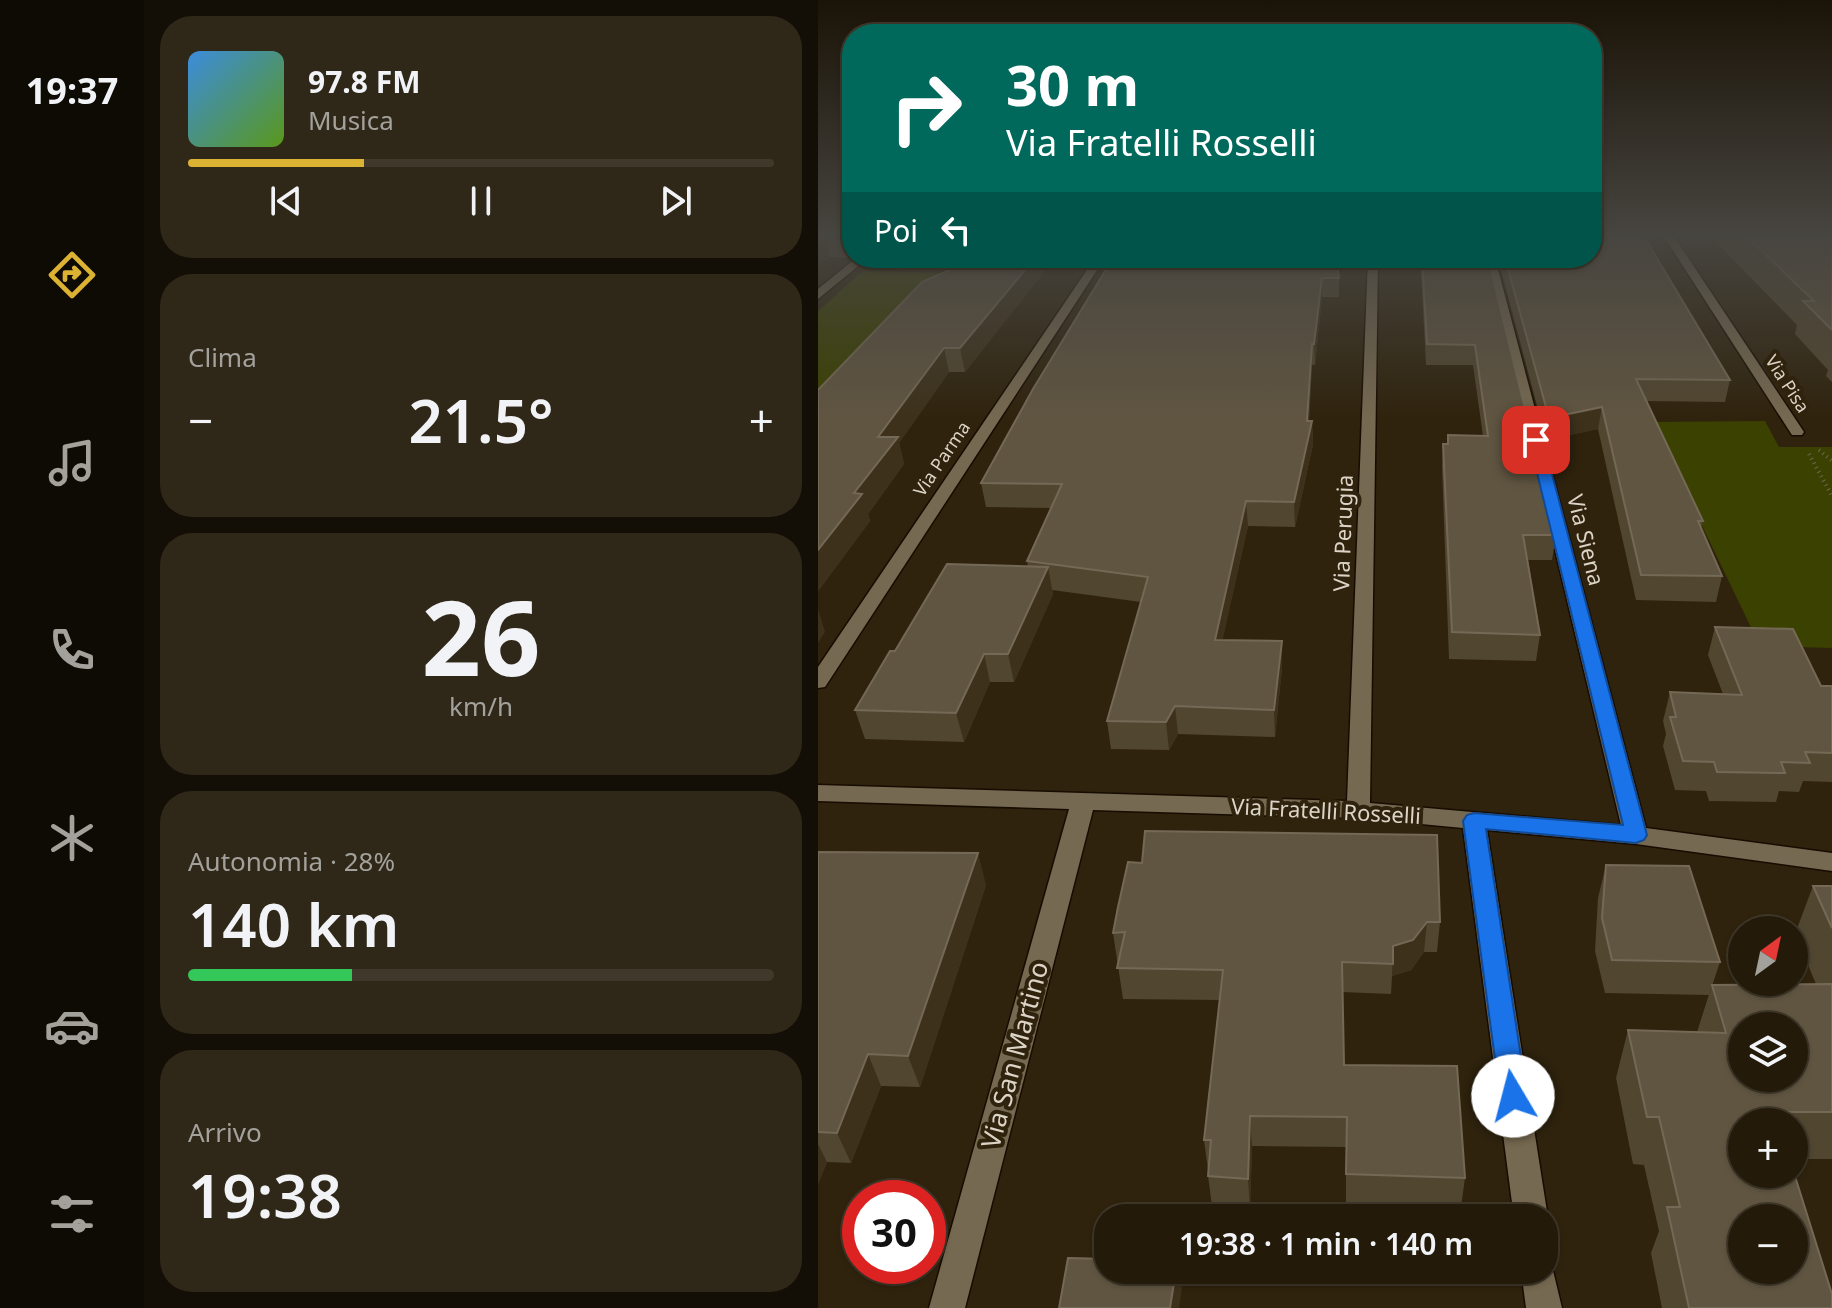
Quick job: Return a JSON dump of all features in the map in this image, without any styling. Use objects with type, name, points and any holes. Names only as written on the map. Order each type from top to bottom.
[{"type":"street","name":"Via Parma","points":[[818,682],[1075,296]]},
{"type":"street","name":"Via Perugia","points":[[1358,810],[1372,296]]},
{"type":"street","name":"Via Siena","points":[[1500,296],[1636,835]]},
{"type":"street","name":"Via Pisa","points":[[1708,296],[1797,432]]},
{"type":"street","name":"Via Fratelli Rosselli","points":[[818,793],[1358,810],[1636,835],[1832,862]]},
{"type":"street","name":"Via San Martino","points":[[947,1308],[1083,802]]},
{"type":"street","points":[[1474,821],[1529,1204]]},
{"type":"street","points":[[1540,1284],[1544,1308]]},
{"type":"path","points":[[1797,432],[1832,496]]},
{"type":"green space","points":[[835,296],[924,296],[818,405],[818,311]]},
{"type":"green space","points":[[1765,421],[1779,447],[1832,447],[1832,648],[1760,646],[1652,422]]},
{"type":"building","points":[[908,296],[1003,296],[960,348],[944,348],[878,437],[898,437],[854,493],[862,494],[818,550],[818,390]]},
{"type":"building","points":[[1090,296],[1320,296],[1312,344],[1307,421],[1312,421],[1294,502],[1246,501],[1215,640],[1282,641],[1274,710],[1175,706],[1166,722],[1107,721],[1148,577],[1027,561],[1062,484],[981,483]]},
{"type":"building","points":[[1424,296],[1497,296],[1556,535],[1523,535],[1540,635],[1452,632],[1443,444],[1448,444],[1448,435],[1488,436],[1475,345],[1427,344]]},
{"type":"building","points":[[1515,296],[1680,296],[1730,380],[1636,379],[1703,521],[1698,521],[1722,576],[1641,575],[1602,407],[1549,418]]},
{"type":"building","points":[[1809,296],[1832,296],[1832,330],[1803,301],[1814,301]]},
{"type":"building","points":[[947,564],[1048,567],[1008,654],[984,654],[956,713],[855,710],[890,651],[895,651]]},
{"type":"building","points":[[1715,627],[1793,629],[1821,686],[1832,686],[1832,753],[1805,752],[1810,763],[1781,762],[1785,773],[1717,772],[1714,762],[1683,761],[1670,717],[1676,717],[1670,692],[1742,695]]},
{"type":"building","points":[[1145,831],[1437,835],[1440,922],[1427,922],[1413,940],[1393,946],[1393,964],[1342,962],[1344,1065],[1457,1066],[1465,1178],[1346,1174],[1347,1117],[1250,1116],[1248,1179],[1208,1176],[1211,1140],[1204,1140],[1223,970],[1117,968],[1125,932],[1113,933],[1118,907],[1128,862],[1142,863]]},
{"type":"building","points":[[818,852],[978,853],[908,1056],[868,1054],[837,1133],[818,1132]]},
{"type":"building","points":[[1606,865],[1689,866],[1720,962],[1612,960],[1602,918]]},
{"type":"building","points":[[1813,886],[1832,886],[1832,928]]},
{"type":"building","points":[[1808,984],[1832,984],[1832,1112],[1808,1112],[1808,1108],[1728,1108],[1728,1188],[1799,1188],[1804,1204],[1728,1204],[1728,1284],[1808,1284],[1808,1218],[1832,1294],[1832,1308],[1689,1308],[1667,1207],[1680,1207],[1659,1117],[1647,1117],[1628,1030],[1726,1033],[1712,985],[1728,985],[1728,996],[1808,996]]},
{"type":"building","points":[[1068,1258],[1094,1259],[1094,1284],[1174,1284],[1170,1308],[1059,1308]]},
{"type":"route","points":[[1513,1096],[1474,821],[1636,835],[1536,440]]}]
